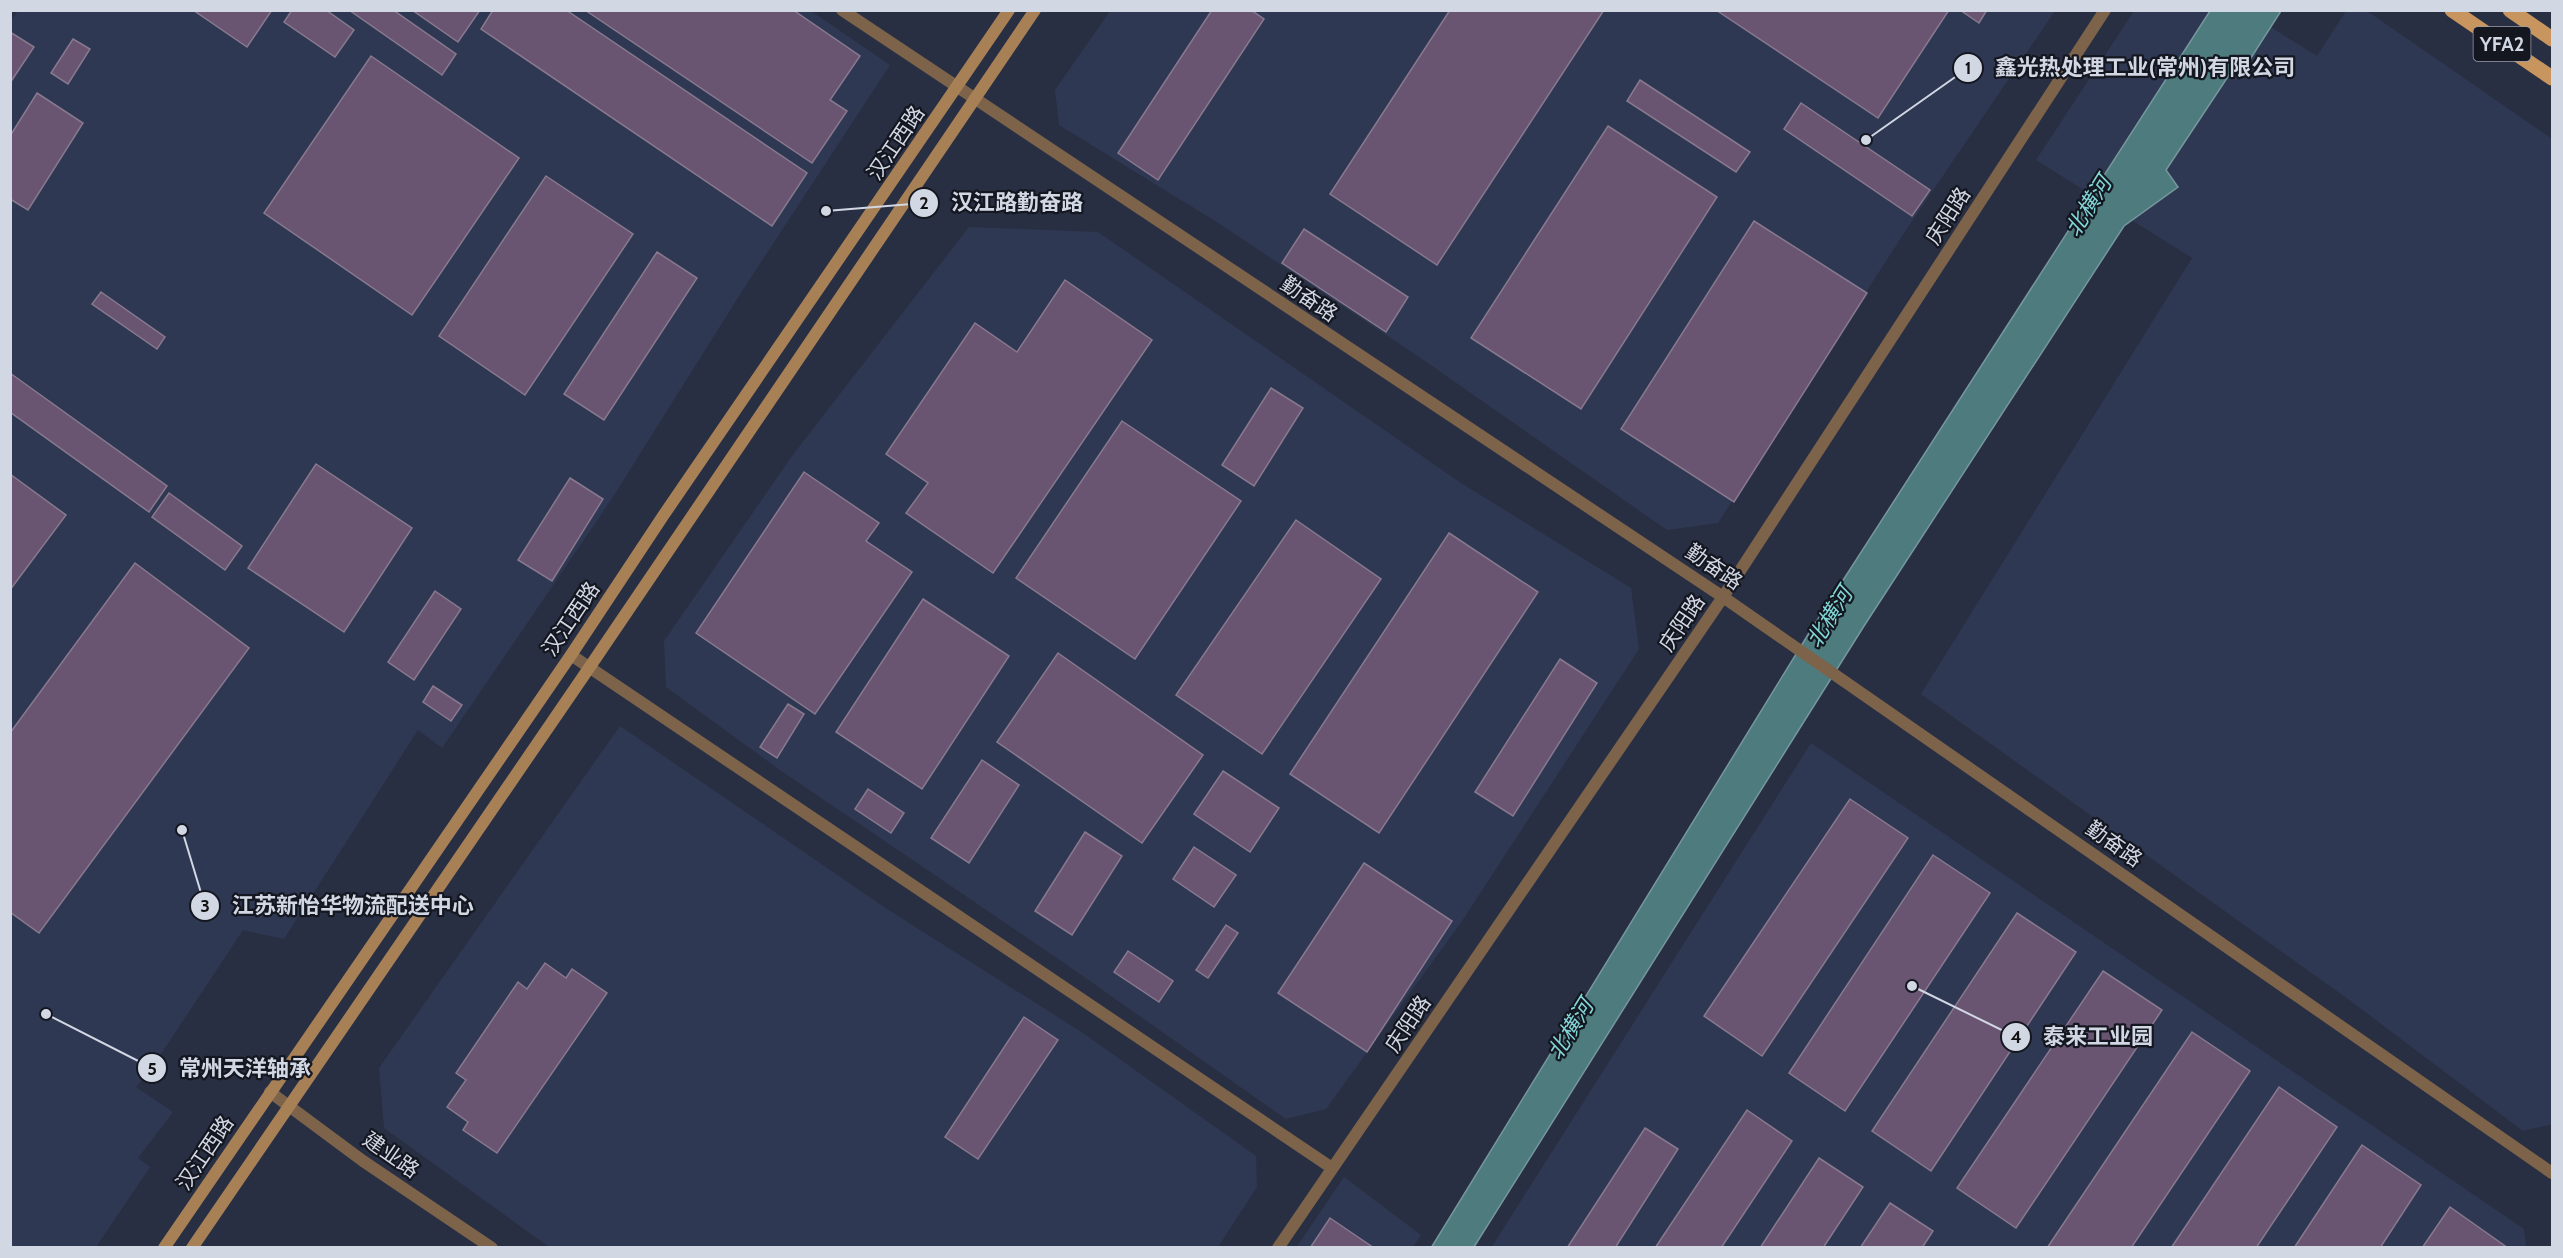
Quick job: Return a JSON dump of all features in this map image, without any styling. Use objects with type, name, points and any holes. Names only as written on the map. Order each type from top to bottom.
[{"type":"main road","name":"汉江西路","points":[[164,1248],[571,656],[670,506],[1009,10]]},
{"type":"main road","name":"汉江西路","points":[[192,1248],[590,668],[1035,10]]},
{"type":"main road","name":"YFA2","points":[[2452,10],[2553,78]]},
{"type":"main road","name":"YFA2","points":[[2510,10],[2553,39]]},
{"type":"street","name":"勤奋路","points":[[842,10],[1723,597],[2553,1173]]},
{"type":"street","name":"庆阳路","points":[[1278,1248],[1723,597],[2104,10]]},
{"type":"street","points":[[571,656],[1332,1168]]},
{"type":"street","name":"建业路","points":[[270,1092],[363,1161],[492,1248]]},
{"type":"shaded area","points":[[18,11],[811,11],[890,65],[746,285],[611,500],[442,748],[418,730],[284,939],[243,930],[151,1069],[136,1087],[173,1112],[138,1158],[150,1167],[96,1247],[11,1248],[10,22]]},
{"type":"shaded area","points":[[1110,11],[2055,11],[1904,233],[1718,523],[1667,530],[1422,359],[1220,224],[1059,125],[1055,90]]},
{"type":"shaded area","points":[[2134,11],[2245,11],[2317,56],[2346,11],[2367,11],[2552,139],[2552,1124],[2523,1131],[2348,999],[1921,694],[2192,258],[2036,160]]},
{"type":"shaded area","points":[[969,227],[1098,232],[1461,483],[1631,588],[1639,649],[1462,921],[1326,1109],[1286,1119],[1060,960],[777,768],[666,687],[664,641],[792,456]]},
{"type":"shaded area","points":[[620,726],[887,909],[1083,1033],[1256,1156],[1257,1187],[1218,1247],[549,1247],[384,1128],[379,1068]]},
{"type":"shaded area","points":[[1811,743],[2524,1229],[2526,1247],[1491,1248]]},
{"type":"shaded area","points":[[1344,1177],[1421,1235],[1413,1247],[1296,1248]]},
{"type":"water","name":"北横河","points":[[2210,11],[2281,11],[2242,72],[2231,72],[2166,170],[2178,187],[2124,226],[1864,626],[1474,1247],[1431,1248],[1809,633]]},
{"type":"building","points":[[193,10],[272,10],[247,47]]},
{"type":"building","points":[[292,10],[326,10],[354,30],[335,57],[284,22]]},
{"type":"building","points":[[349,10],[393,10],[456,54],[442,75]]},
{"type":"building","points":[[412,10],[480,10],[458,42]]},
{"type":"building","points":[[493,10],[566,10],[807,173],[772,226],[481,29]]},
{"type":"building","points":[[585,10],[793,10],[860,56],[830,100],[847,111],[812,163]]},
{"type":"building","points":[[1212,10],[1251,10],[1264,19],[1158,180],[1118,153]]},
{"type":"building","points":[[1450,10],[1604,10],[1437,265],[1330,194]]},
{"type":"building","points":[[1716,10],[1949,10],[1878,118]]},
{"type":"building","points":[[1960,10],[1987,10],[1979,23]]},
{"type":"building","points":[[10,32],[34,47],[10,83]]},
{"type":"building","points":[[73,39],[90,49],[68,84],[51,73]]},
{"type":"building","points":[[371,56],[519,158],[412,315],[264,213]]},
{"type":"building","points":[[1640,80],[1750,152],[1736,172],[1627,101]]},
{"type":"building","points":[[37,93],[83,123],[28,210],[10,199],[10,136]]},
{"type":"building","points":[[1801,103],[1930,190],[1912,216],[1784,129]]},
{"type":"building","points":[[1608,126],[1717,197],[1581,409],[1471,338]]},
{"type":"building","points":[[546,176],[633,234],[525,395],[439,336]]},
{"type":"building","points":[[1754,221],[1867,293],[1734,502],[1621,429]]},
{"type":"building","points":[[1304,229],[1408,297],[1386,332],[1282,263]]},
{"type":"building","points":[[657,252],[697,278],[604,420],[564,394]]},
{"type":"building","points":[[1065,280],[1152,340],[993,573],[906,513],[928,483],[886,454],[975,323],[1017,352]]},
{"type":"building","points":[[101,292],[165,337],[157,349],[92,304]]},
{"type":"building","points":[[10,373],[167,486],[149,512],[10,412]]},
{"type":"building","points":[[1271,388],[1303,408],[1254,486],[1222,465]]},
{"type":"building","points":[[1122,421],[1241,501],[1135,659],[1016,578]]},
{"type":"building","points":[[316,464],[412,528],[344,632],[248,568]]},
{"type":"building","points":[[804,472],[879,523],[866,541],[912,572],[815,714],[696,633]]},
{"type":"building","points":[[10,474],[66,515],[10,590]]},
{"type":"building","points":[[570,478],[603,499],[552,581],[518,560]]},
{"type":"building","points":[[169,493],[242,546],[225,570],[152,517]]},
{"type":"building","points":[[1296,520],[1381,579],[1262,754],[1176,695]]},
{"type":"building","points":[[1449,533],[1538,592],[1379,833],[1290,774]]},
{"type":"building","points":[[135,563],[249,648],[39,933],[10,912],[10,733]]},
{"type":"building","points":[[435,591],[461,609],[414,680],[388,662]]},
{"type":"building","points":[[923,599],[1009,656],[922,789],[836,732]]},
{"type":"building","points":[[1058,653],[1203,755],[1142,843],[997,742]]},
{"type":"building","points":[[1560,659],[1597,683],[1513,816],[1475,792]]},
{"type":"building","points":[[433,686],[462,705],[451,721],[423,702]]},
{"type":"building","points":[[788,704],[804,714],[777,758],[760,747]]},
{"type":"building","points":[[982,760],[1019,785],[969,863],[931,838]]},
{"type":"building","points":[[1223,771],[1279,808],[1250,852],[1194,814]]},
{"type":"building","points":[[868,789],[904,813],[891,833],[855,809]]},
{"type":"building","points":[[1850,799],[1908,838],[1762,1056],[1704,1016]]},
{"type":"building","points":[[1085,832],[1122,856],[1072,935],[1035,911]]},
{"type":"building","points":[[1194,847],[1236,875],[1214,907],[1173,879]]},
{"type":"building","points":[[1933,855],[1990,893],[1845,1111],[1789,1073]]},
{"type":"building","points":[[1364,863],[1452,921],[1367,1052],[1278,993]]},
{"type":"building","points":[[2017,913],[2076,952],[1931,1171],[1872,1131]]},
{"type":"building","points":[[1226,925],[1238,933],[1208,978],[1196,970]]},
{"type":"building","points":[[1128,951],[1173,981],[1159,1002],[1114,972]]},
{"type":"building","points":[[545,963],[566,978],[572,969],[607,993],[497,1153],[463,1130],[468,1122],[447,1107],[466,1080],[456,1073],[518,982],[527,989]]},
{"type":"building","points":[[2103,971],[2162,1010],[2016,1228],[1957,1188]]},
{"type":"building","points":[[1024,1017],[1058,1040],[978,1159],[945,1137]]},
{"type":"building","points":[[2192,1032],[2250,1071],[2131,1248],[2047,1248]]},
{"type":"building","points":[[2279,1087],[2337,1127],[2256,1248],[2171,1248]]},
{"type":"building","points":[[1747,1110],[1792,1141],[1721,1248],[1655,1248]]},
{"type":"building","points":[[1645,1128],[1678,1149],[1615,1248],[1567,1248]]},
{"type":"building","points":[[2362,1145],[2421,1185],[2380,1248],[2294,1248]]},
{"type":"building","points":[[1819,1158],[1863,1187],[1823,1248],[1760,1248]]},
{"type":"building","points":[[1890,1203],[1933,1231],[1922,1248],[1860,1248]]},
{"type":"building","points":[[2450,1207],[2508,1248],[2422,1248]]},
{"type":"building","points":[[1330,1218],[1374,1248],[1310,1248]]},
{"type":"place","name":"鑫光热处理工业(常州)有限公司","points":[[1866,140]]},
{"type":"place","name":"汉江路勤奋路","points":[[826,211]]},
{"type":"place","name":"江苏新怡华物流配送中心","points":[[182,830]]},
{"type":"place","name":"泰来工业园","points":[[1912,986]]},
{"type":"place","name":"常州天洋轴承","points":[[46,1014]]}]
